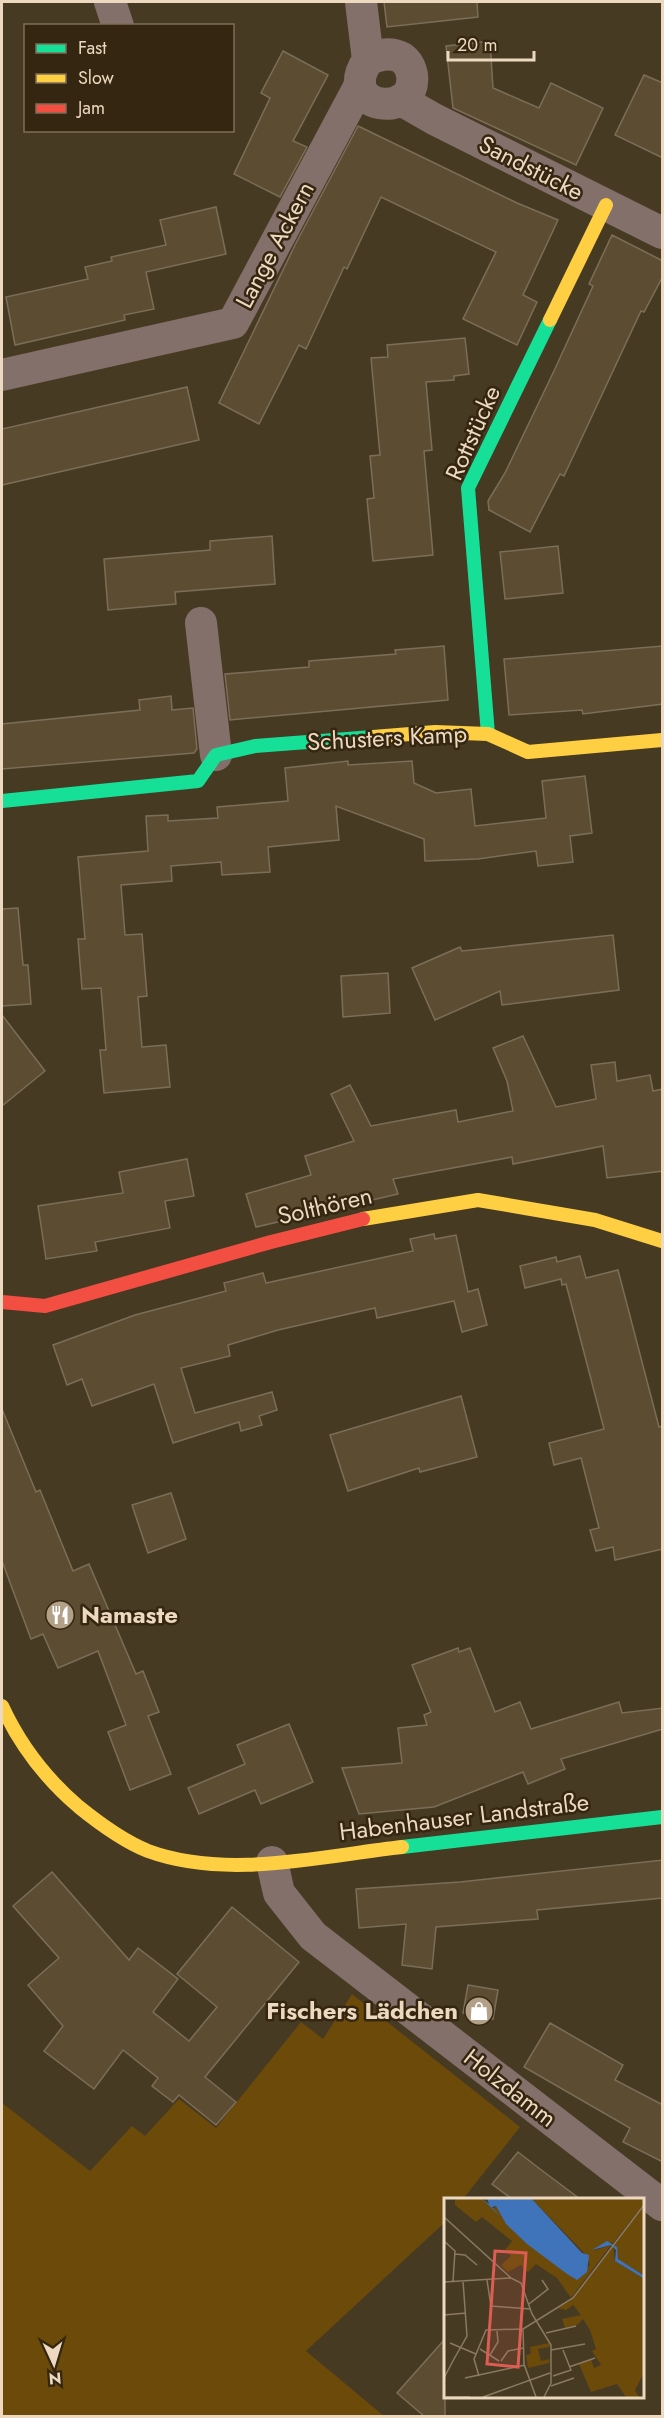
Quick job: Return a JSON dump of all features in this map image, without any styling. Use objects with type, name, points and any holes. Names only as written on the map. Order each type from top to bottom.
[{"type":"street","points":[[110,2],[117,24]]},
{"type":"street","points":[[361,2],[364,72],[366,96],[376,104],[389,105],[401,100],[410,89],[412,75],[406,63],[395,55],[381,53],[364,72]]},
{"type":"street","name":"Lange Ackern","points":[[2,375],[233,323],[364,72]]},
{"type":"street","name":"Sandstücke","points":[[401,100],[444,124],[663,233]]},
{"type":"street","name":"Rottstücke","points":[[488,734],[468,488],[606,205]]},
{"type":"street","points":[[2,801],[198,781],[216,755],[201,623]]},
{"type":"street","name":"Schusters Kamp","points":[[216,755],[255,746],[435,732],[488,734],[528,752],[663,740]]},
{"type":"street","name":"Solthören","points":[[2,1302],[45,1306],[270,1242],[365,1218],[478,1200],[595,1220],[663,1241]]},
{"type":"street","name":"Habenhauser Landstraße","points":[[2,1706],[22,1745],[38,1767],[80,1807],[110,1829],[168,1858],[216,1865],[272,1862],[663,1817]]},
{"type":"street","name":"Holzdamm","points":[[272,1862],[279,1893],[313,1936],[663,2205]]},
{"type":"shaded area","points":[[352,1994],[520,2127],[464,2198],[444,2198],[443,2224],[306,2351],[384,2416],[2,2416],[2,2103],[90,2171],[132,2126],[145,2136],[179,2099],[216,2128],[301,2022],[323,2039]]},
{"type":"building","points":[[384,2],[477,2],[478,17],[387,27]]},
{"type":"building","points":[[490,41],[493,88],[539,108],[551,83],[603,108],[576,165],[453,108],[446,46]]},
{"type":"building","points":[[283,51],[328,75],[293,141],[307,147],[280,197],[234,174],[270,98],[261,93]]},
{"type":"building","points":[[644,75],[663,83],[663,158],[615,135]]},
{"type":"building","points":[[358,126],[517,203],[558,220],[523,295],[537,302],[517,345],[463,319],[496,252],[381,197],[347,269],[344,267],[306,349],[299,345],[259,424],[219,403],[296,243]]},
{"type":"building","points":[[216,207],[226,254],[146,272],[154,309],[124,315],[125,320],[15,345],[6,297],[88,279],[85,267],[112,261],[111,257],[166,245],[160,220]]},
{"type":"building","points":[[612,235],[663,261],[663,276],[644,312],[641,311],[564,476],[560,474],[530,532],[489,510],[488,501],[505,473],[553,373],[593,286],[589,284]]},
{"type":"building","points":[[465,338],[469,374],[454,376],[454,380],[426,382],[432,450],[424,451],[433,555],[373,561],[367,499],[374,498],[370,456],[380,455],[371,358],[388,357],[387,345]]},
{"type":"building","points":[[187,387],[199,440],[2,485],[2,429]]},
{"type":"building","points":[[272,536],[275,584],[175,592],[176,604],[108,610],[104,559],[210,550],[210,541]]},
{"type":"building","points":[[558,546],[563,593],[505,599],[500,552]]},
{"type":"building","points":[[444,646],[448,700],[230,720],[225,674],[309,667],[309,661],[396,654],[395,650]]},
{"type":"building","points":[[663,646],[663,704],[583,714],[582,710],[509,715],[504,659]]},
{"type":"building","points":[[171,696],[172,710],[193,708],[197,749],[194,753],[2,769],[2,724],[140,710],[139,700]]},
{"type":"building","points":[[348,761],[348,765],[412,761],[414,783],[436,793],[471,789],[475,826],[546,818],[542,781],[585,776],[592,833],[570,836],[573,862],[538,866],[536,851],[478,859],[425,861],[424,839],[336,806],[339,840],[268,847],[270,872],[222,875],[221,862],[171,866],[172,881],[121,885],[125,935],[142,934],[147,996],[138,997],[142,1047],[166,1045],[170,1087],[104,1093],[100,1050],[106,1050],[101,988],[82,989],[78,939],[85,939],[78,857],[148,851],[146,816],[168,815],[168,821],[218,818],[217,807],[288,801],[285,768]]},
{"type":"building","points":[[18,908],[23,965],[28,965],[31,1004],[2,1006],[2,909]]},
{"type":"building","points":[[613,935],[619,990],[502,1005],[500,991],[435,1020],[412,968],[460,947],[462,951]]},
{"type":"building","points":[[388,973],[390,1013],[343,1017],[341,976]]},
{"type":"building","points":[[2,1015],[45,1071],[2,1106]]},
{"type":"building","points":[[523,1036],[556,1107],[596,1099],[591,1065],[615,1062],[617,1081],[650,1075],[653,1091],[663,1089],[663,1171],[607,1178],[603,1146],[513,1164],[512,1157],[393,1179],[398,1194],[256,1227],[246,1194],[311,1175],[305,1156],[354,1141],[331,1094],[350,1085],[371,1126],[456,1110],[458,1122],[513,1111],[507,1081],[493,1048]]},
{"type":"building","points":[[187,1159],[194,1196],[165,1201],[170,1228],[95,1242],[97,1251],[46,1259],[38,1206],[123,1193],[119,1172]]},
{"type":"building","points":[[434,1234],[435,1239],[456,1235],[468,1292],[478,1289],[487,1325],[462,1332],[454,1301],[377,1318],[375,1308],[278,1330],[228,1345],[230,1356],[181,1368],[195,1413],[272,1392],[277,1410],[259,1416],[262,1425],[241,1431],[239,1422],[173,1443],[154,1384],[92,1406],[82,1379],[67,1385],[53,1345],[135,1315],[226,1291],[224,1283],[263,1273],[266,1283],[413,1251],[410,1239]]},
{"type":"building","points":[[580,1256],[586,1278],[618,1270],[659,1427],[663,1426],[663,1549],[615,1560],[613,1547],[596,1551],[590,1530],[599,1528],[581,1458],[554,1465],[549,1443],[604,1429],[566,1284],[562,1285],[561,1279],[525,1288],[520,1266],[556,1257],[557,1262]]},
{"type":"building","points":[[461,1396],[477,1457],[420,1472],[419,1468],[348,1491],[330,1435]]},
{"type":"building","points":[[2,1409],[36,1492],[40,1490],[73,1571],[89,1564],[136,1674],[143,1671],[159,1712],[148,1716],[171,1774],[130,1790],[108,1732],[126,1725],[98,1651],[58,1668],[43,1634],[31,1639],[2,1561]]},
{"type":"building","points":[[171,1493],[186,1539],[148,1553],[132,1505]]},
{"type":"building","points":[[458,1648],[459,1652],[470,1648],[495,1712],[520,1702],[531,1729],[619,1702],[622,1713],[663,1708],[663,1729],[561,1759],[565,1769],[528,1784],[523,1772],[434,1807],[359,1814],[342,1768],[402,1763],[398,1728],[427,1725],[424,1715],[431,1712],[412,1665]]},
{"type":"building","points":[[289,1724],[313,1782],[261,1804],[255,1790],[199,1814],[188,1788],[245,1764],[237,1745]]},
{"type":"building","points":[[663,1860],[663,1898],[537,1910],[538,1919],[436,1927],[432,1969],[402,1965],[406,1924],[359,1928],[356,1889],[460,1882]]},
{"type":"building","points":[[52,1872],[129,1960],[138,1948],[178,1979],[153,2012],[189,2041],[217,2007],[177,1974],[232,1907],[299,1962],[205,2077],[236,2102],[216,2125],[179,2095],[173,2102],[152,2086],[158,2078],[123,2050],[94,2089],[44,2051],[63,2026],[28,1985],[59,1958],[13,1906]]},
{"type":"building","points":[[468,1985],[498,1990],[493,2019],[463,2013]]},
{"type":"building","points":[[550,2023],[623,2065],[615,2080],[663,2105],[663,2162],[623,2142],[630,2128],[524,2067]]},
{"type":"building","points":[[518,2152],[579,2198],[511,2198],[492,2184]]},
{"type":"building","points":[[444,2340],[445,2416],[424,2416],[397,2393]]},
{"type":"traffic: fast","points":[[488,734],[468,488],[550,320]]},
{"type":"traffic: fast","points":[[2,801],[198,781],[216,755],[255,746],[373,737]]},
{"type":"traffic: fast","points":[[402,1847],[662,1817]]},
{"type":"traffic: slow","points":[[550,320],[606,205]]},
{"type":"traffic: slow","points":[[373,737],[435,732],[488,734],[528,752],[662,740]]},
{"type":"traffic: slow","points":[[363,1219],[478,1200],[595,1220],[662,1241]]},
{"type":"traffic: slow","points":[[2,1706],[26,1748],[67,1796],[112,1832],[148,1851],[178,1860],[242,1865],[307,1860],[402,1847]]},
{"type":"traffic: jam","points":[[2,1302],[45,1306],[271,1242],[363,1219]]},
{"type":"place","name":"Namaste","points":[[60,1615]]},
{"type":"place","name":"Fischers Lädchen","points":[[479,2011]]}]
